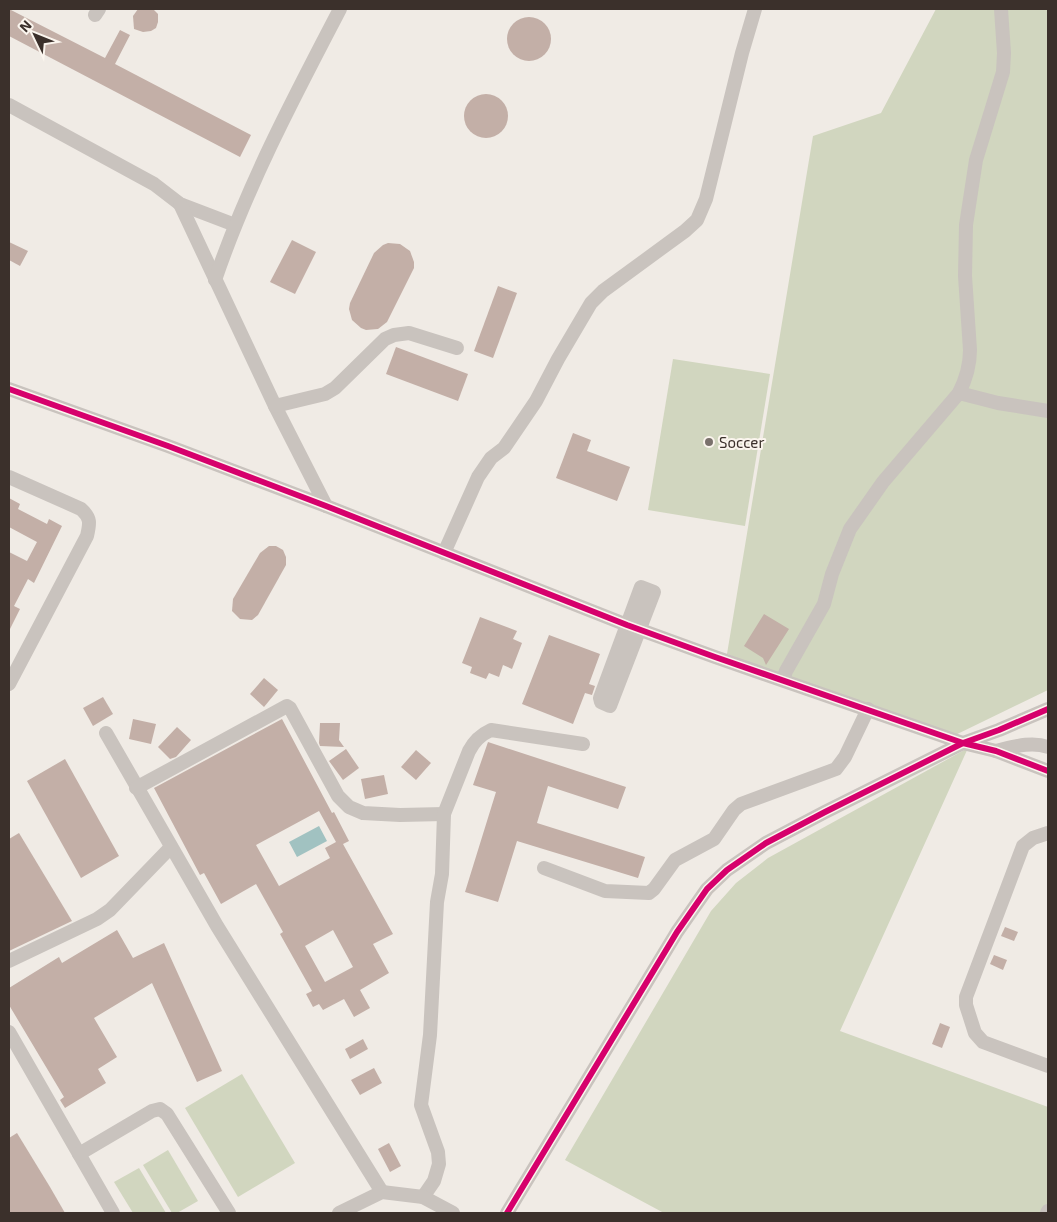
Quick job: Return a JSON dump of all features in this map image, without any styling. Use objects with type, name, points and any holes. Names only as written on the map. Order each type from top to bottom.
[{"type":"street","points":[[215,280],[235,225],[289,107],[340,9]]},
{"type":"street","points":[[444,553],[478,478],[492,458],[504,448],[536,401],[591,303],[685,231],[696,220],[706,199],[742,53],[755,9]]},
{"type":"street","points":[[783,680],[790,663],[824,604],[832,574],[850,528],[883,482],[959,393],[965,380],[970,361],[965,276],[966,225],[976,160],[1003,72],[1004,53],[1001,9]]},
{"type":"street","points":[[9,107],[154,184],[180,204],[235,225]]},
{"type":"street","points":[[180,204],[275,406],[326,506]]},
{"type":"street","points":[[275,406],[325,394],[335,388],[385,339],[394,335],[409,333],[457,348]]},
{"type":"street","points":[[9,389],[168,446],[326,506],[633,627],[1048,771]]},
{"type":"street","points":[[959,393],[998,403],[1048,411]]},
{"type":"street","points":[[9,477],[81,509],[88,515],[89,526],[88,536],[9,684]]},
{"type":"street","points":[[616,672],[633,627],[641,587],[654,592],[633,627]]},
{"type":"street","points":[[136,788],[287,706],[290,708],[338,796],[349,807],[363,813],[400,815],[444,814]]},
{"type":"street","points":[[544,868],[605,891],[649,893],[675,860],[714,839],[734,810],[741,804],[836,769],[845,757],[868,709]]},
{"type":"street","points":[[508,1213],[677,932],[707,889],[727,870],[766,843],[825,812],[963,743],[1048,709]]},
{"type":"street","points":[[423,1197],[434,1181],[439,1164],[438,1152],[422,1110],[421,1099],[430,1035],[437,902],[442,874],[444,814],[473,742],[482,734],[491,730],[582,744]]},
{"type":"street","points":[[106,733],[217,926],[382,1192]]},
{"type":"street","points":[[996,752],[1019,745],[1040,744],[1048,747]]},
{"type":"street","points":[[1048,833],[1033,838],[1023,846],[966,997],[966,1005],[975,1033],[983,1042],[1048,1066]]},
{"type":"street","points":[[9,961],[97,919],[110,910],[171,848]]},
{"type":"street","points":[[9,1032],[113,1213]]},
{"type":"street","points":[[79,1154],[152,1111],[160,1109],[167,1114],[229,1213]]},
{"type":"street","points":[[339,1213],[382,1192],[423,1197],[453,1213]]},
{"type":"green space","points":[[936,9],[1048,9],[1048,690],[945,740],[727,654],[813,136],[881,113]]},
{"type":"green space","name":"Soccer","points":[[673,359],[770,374],[745,526],[648,510]]},
{"type":"green space","points":[[968,748],[840,1031],[1048,1107],[1048,1213],[664,1213],[565,1160],[711,911],[736,883],[768,858]]},
{"type":"green space","points":[[242,1074],[295,1163],[238,1197],[185,1108]]},
{"type":"green space","points":[[168,1150],[198,1201],[177,1213],[172,1213],[143,1165]]},
{"type":"green space","points":[[139,1168],[166,1213],[133,1213],[114,1182]]},
{"type":"water","points":[[319,826],[327,841],[297,857],[289,842]]},
{"type":"building","points":[[9,9],[105,58],[120,30],[130,35],[115,64],[251,135],[240,157],[9,36]]},
{"type":"building","points":[[138,9],[153,9],[158,14],[156,28],[143,32],[134,29],[133,16]]},
{"type":"building","points":[[533,17],[545,23],[550,30],[550,48],[545,55],[538,60],[525,61],[517,58],[510,51],[507,35],[510,27],[517,20]]},
{"type":"building","points":[[486,94],[498,98],[504,104],[508,116],[504,128],[498,134],[486,138],[474,134],[468,128],[464,116],[468,104],[474,98]]},
{"type":"building","points":[[292,240],[316,252],[295,294],[270,282]]},
{"type":"building","points":[[9,242],[28,251],[20,266],[9,260]]},
{"type":"building","points":[[388,243],[400,244],[410,251],[414,268],[387,322],[378,329],[366,330],[352,320],[349,309],[350,303],[374,253]]},
{"type":"building","points":[[498,286],[517,293],[493,358],[474,351]]},
{"type":"building","points":[[396,347],[468,374],[458,401],[386,374]]},
{"type":"building","points":[[573,433],[591,440],[587,451],[630,467],[617,501],[556,478]]},
{"type":"building","points":[[9,498],[20,504],[18,509],[47,524],[49,519],[62,526],[34,583],[28,579],[14,606],[20,609],[9,631],[9,552],[27,561],[37,542],[9,527]]},
{"type":"building","points":[[269,546],[276,546],[283,550],[286,557],[286,565],[258,615],[252,620],[240,619],[232,611],[233,599],[260,553]]},
{"type":"building","points":[[764,614],[789,629],[766,665],[763,658],[744,646]]},
{"type":"building","points":[[480,617],[517,631],[513,639],[522,643],[512,669],[503,665],[499,677],[489,673],[486,679],[470,673],[472,667],[462,663]]},
{"type":"building","points":[[549,635],[600,654],[589,684],[595,686],[592,695],[585,693],[573,724],[522,704]]},
{"type":"building","points":[[264,678],[278,690],[264,707],[250,694]]},
{"type":"building","points":[[103,697],[113,714],[93,726],[83,708]]},
{"type":"building","points":[[133,719],[156,724],[151,744],[129,739]]},
{"type":"building","points":[[282,719],[349,841],[343,844],[393,934],[373,944],[389,973],[360,990],[370,1008],[354,1017],[344,999],[323,1010],[319,1004],[313,1007],[306,994],[312,991],[280,934],[283,932],[256,884],[221,904],[204,873],[200,875],[154,788]],"holes":[[[319,811],[336,842],[325,848],[330,858],[279,886],[256,845]],[[333,930],[353,967],[325,982],[305,946]]]},
{"type":"building","points":[[320,723],[340,723],[339,740],[344,747],[320,746]]},
{"type":"building","points":[[177,727],[191,740],[176,757],[170,759],[158,747]]},
{"type":"building","points":[[488,742],[626,787],[618,809],[548,786],[537,823],[645,857],[638,878],[517,841],[498,902],[465,892],[496,792],[473,785]]},
{"type":"building","points":[[346,749],[359,768],[343,780],[329,761]]},
{"type":"building","points":[[416,750],[431,763],[416,780],[401,767]]},
{"type":"building","points":[[65,759],[119,856],[81,878],[27,781]]},
{"type":"building","points":[[384,775],[388,794],[365,799],[361,779]]},
{"type":"building","points":[[19,833],[72,921],[9,951],[9,839]]},
{"type":"building","points":[[1005,927],[1018,932],[1014,941],[1001,936]]},
{"type":"building","points":[[117,930],[133,958],[164,943],[222,1071],[197,1082],[152,983],[94,1018],[117,1057],[98,1069],[106,1083],[65,1108],[60,1100],[64,1097],[9,1005],[9,988],[59,957],[62,963]]},
{"type":"building","points":[[994,955],[1007,960],[1003,970],[990,964]]},
{"type":"building","points":[[940,1023],[950,1027],[942,1048],[932,1044]]},
{"type":"building","points":[[363,1039],[368,1049],[350,1059],[345,1049]]},
{"type":"building","points":[[374,1068],[382,1083],[360,1095],[351,1080]]},
{"type":"building","points":[[17,1133],[65,1213],[9,1213],[9,1138]]},
{"type":"building","points":[[389,1143],[401,1166],[390,1172],[378,1149]]},
{"type":"cycle path","points":[[9,389],[168,446],[326,506],[627,625],[963,743],[996,751],[1048,771]]},
{"type":"cycle path","points":[[507,1213],[677,932],[707,889],[727,870],[766,843],[825,812],[963,743],[1048,709]]},
{"type":"place","name":"Soccer","points":[[709,442]]}]
